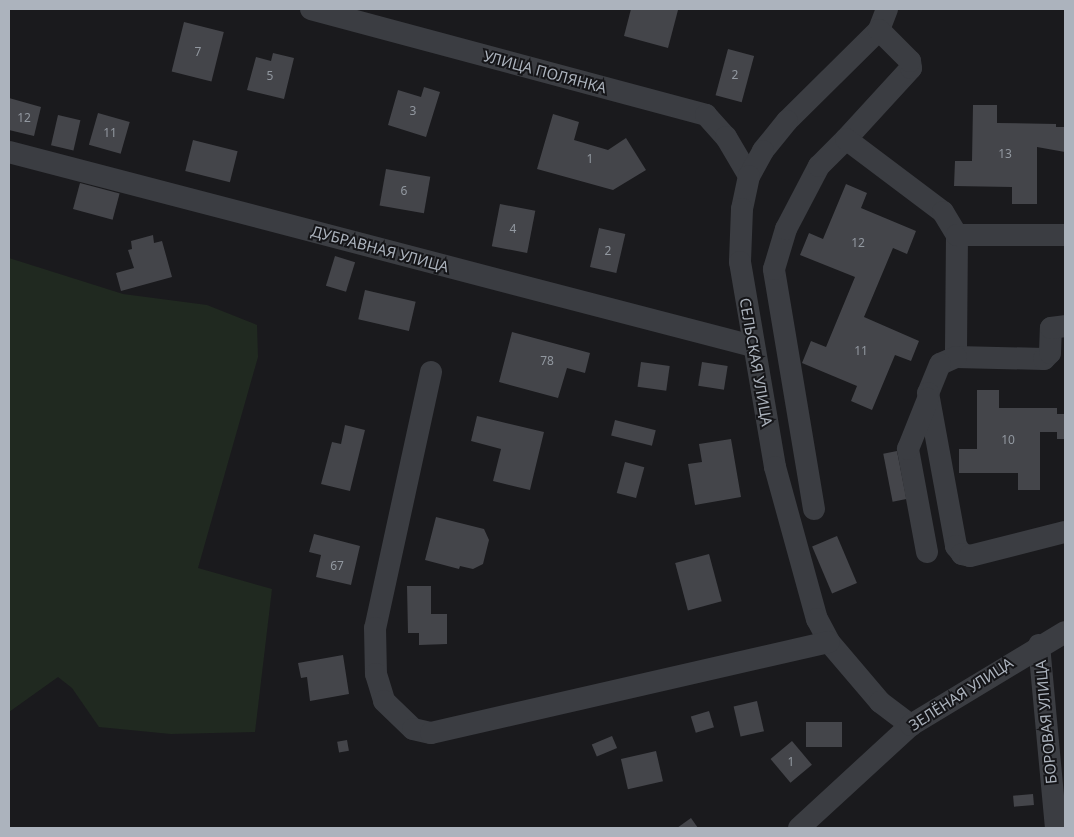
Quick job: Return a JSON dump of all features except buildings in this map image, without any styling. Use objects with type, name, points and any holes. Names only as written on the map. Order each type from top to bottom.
[{"type":"street","name":"УЛИЦА ПОЛЯНКА","points":[[311,9],[706,115],[726,137],[749,176]]},
{"type":"street","name":"СЕЛЬСКАЯ УЛИЦА","points":[[887,9],[879,30],[787,121],[763,151],[749,176],[742,210],[740,262],[752,346],[775,467],[798,558],[817,620],[829,642],[880,702],[910,725]]},
{"type":"street","points":[[814,510],[774,269],[797,205],[819,166],[911,68],[910,61],[879,30]]},
{"type":"street","points":[[846,139],[943,212],[957,235],[956,357]]},
{"type":"street","name":"ДУБРАВНАЯ УЛИЦА","points":[[9,152],[752,346]]},
{"type":"street","points":[[957,235],[1065,235]]},
{"type":"street","points":[[956,546],[919,553],[908,449],[938,368],[956,357],[1044,359],[1050,352],[1051,328],[1065,326]]},
{"type":"street","points":[[431,372],[375,628],[376,674],[384,701],[413,729],[431,733],[829,642]]},
{"type":"street","points":[[928,399],[956,546],[962,554],[970,556],[1065,532]]},
{"type":"street","name":"ЗЕЛЁНАЯ УЛИЦА","points":[[799,828],[910,725],[1039,645],[1065,632]]},
{"type":"street","name":"БОРОВАЯ УЛИЦА","points":[[1039,645],[1056,828]]},
{"type":"shaded area","points":[[9,258],[123,294],[207,305],[257,325],[258,357],[198,568],[272,589],[255,732],[171,734],[99,727],[72,688],[58,677],[9,712]]}]
